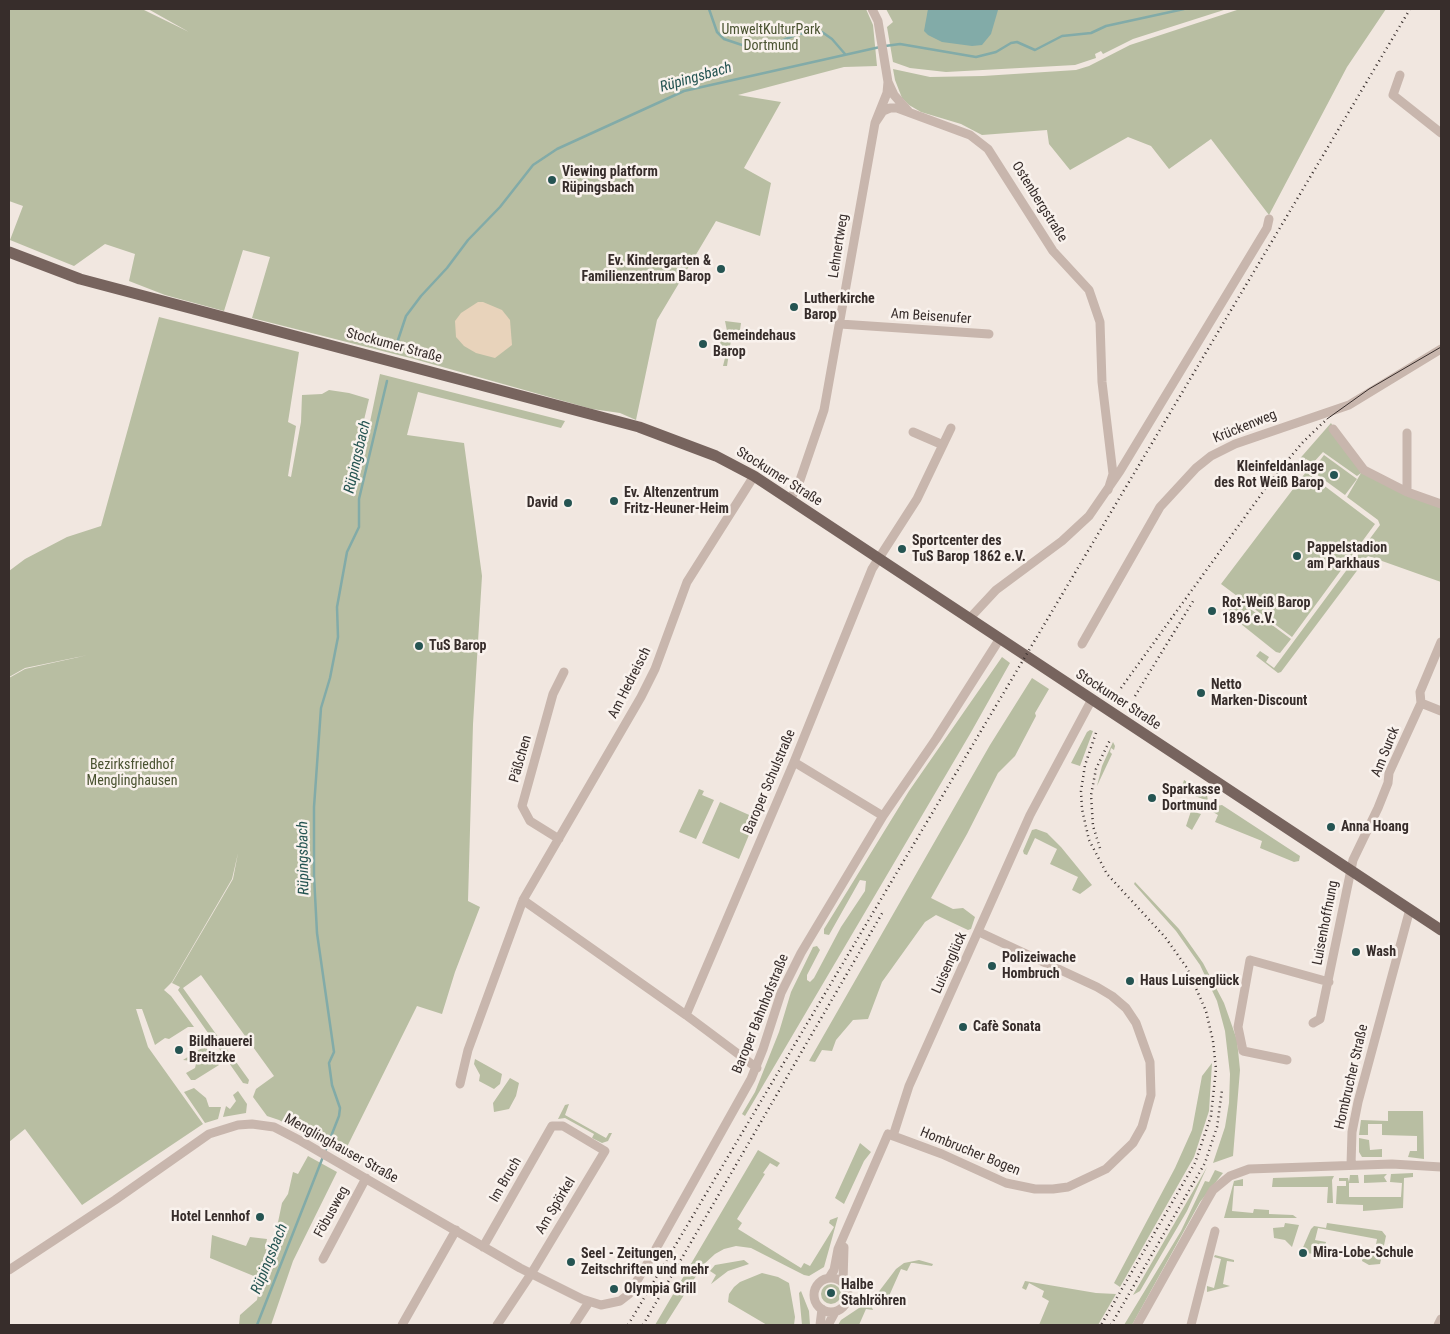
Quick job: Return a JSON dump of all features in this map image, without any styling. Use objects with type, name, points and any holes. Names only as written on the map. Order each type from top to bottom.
[{"type":"main road","name":"Stockumer Straße","points":[[9,252],[56,271],[97,284],[639,427],[708,452],[754,476],[1091,701],[1441,930]]},
{"type":"street","name":"Ostenbergstraße","points":[[872,9],[878,21],[888,82],[894,95],[913,115]]},
{"type":"street","points":[[1400,75],[1392,95],[1441,133]]},
{"type":"street","name":"Lehnertweg","points":[[790,500],[799,483],[824,410],[875,123],[887,93],[888,82]]},
{"type":"street","name":"Ostenbergstraße","points":[[875,123],[883,111],[890,108],[970,135],[988,149],[1053,251],[1089,290],[1100,322],[1102,382],[1113,474],[1108,490]]},
{"type":"street","name":"Ostenbergstraße","points":[[969,619],[996,590],[1062,541],[1089,516],[1108,490],[1267,228],[1269,219]]},
{"type":"street","name":"Am Beisenufer","points":[[840,324],[989,334]]},
{"type":"street","name":"Krückenweg","points":[[1082,644],[1160,507],[1196,468],[1211,456],[1235,444],[1350,405],[1441,349]]},
{"type":"street","name":"Baroper Schulstraße","points":[[686,1015],[794,762],[877,558],[917,499],[951,428]]},
{"type":"street","points":[[1333,429],[1364,470],[1407,492],[1441,504]]},
{"type":"street","points":[[914,432],[943,445]]},
{"type":"street","points":[[1406,433],[1407,492]]},
{"type":"street","name":"Am Hedreisch","points":[[460,1084],[468,1050],[523,900],[655,669],[687,582],[754,476]]},
{"type":"street","name":"Baroper Bahnhofstraße","points":[[589,1302],[612,1304],[627,1297],[757,1068],[781,993],[792,970],[883,816],[936,739],[999,640]]},
{"type":"street","name":"Am Surck","points":[[1350,870],[1421,702],[1420,692],[1441,642]]},
{"type":"street","name":"Päßchen","points":[[559,839],[530,821],[522,806],[553,694],[564,672]]},
{"type":"street","name":"Luisenglück","points":[[820,1325],[822,1309],[816,1303],[814,1291],[819,1282],[829,1278],[834,1270],[838,1249],[888,1134],[893,1136],[909,1086],[1042,790],[1091,701]]},
{"type":"street","points":[[1421,702],[1441,711]]},
{"type":"street","points":[[794,762],[883,816]]},
{"type":"street","name":"Luisenhoffnung","points":[[1313,1023],[1320,1019],[1329,982],[1349,889],[1350,870]]},
{"type":"street","points":[[523,900],[686,1015],[757,1068]]},
{"type":"street","name":"Hombrucher Straße","points":[[1351,1165],[1352,1132],[1356,1110],[1382,1007],[1410,909]]},
{"type":"street","name":"Hombrucher Bogen","points":[[893,1136],[942,1154],[1006,1183],[1035,1190],[1068,1187],[1106,1169],[1133,1143],[1142,1127],[1152,1095],[1150,1062],[1136,1023],[1126,1008],[1112,996],[1097,987],[979,932]]},
{"type":"street","name":"Luisenhoffnung","points":[[1287,1060],[1243,1051],[1238,1027],[1250,960],[1329,982]]},
{"type":"street","name":"Menglinghauser Straße","points":[[9,1270],[115,1200],[209,1134],[222,1129],[252,1124],[274,1127],[316,1149],[531,1274],[589,1302]]},
{"type":"street","name":"Im Bruch","points":[[483,1247],[552,1126]]},
{"type":"street","name":"Am Spörkel","points":[[497,1325],[531,1274],[605,1151],[563,1126],[552,1126]]},
{"type":"street","points":[[1137,1325],[1213,1190],[1224,1180],[1249,1169],[1351,1165],[1417,1165],[1441,1168]]},
{"type":"street","name":"Föbusweg","points":[[323,1259],[366,1178]]},
{"type":"street","points":[[402,1325],[456,1230]]},
{"type":"street","points":[[1191,1325],[1215,1231]]},
{"type":"street","name":"Luisenglück","points":[[828,1325],[835,1312],[844,1306],[848,1298],[847,1289],[843,1282],[844,1237]]},
{"type":"street","points":[[829,1278],[843,1282]]},
{"type":"street","points":[[574,1325],[589,1302]]},
{"type":"street","points":[[822,1309],[835,1312]]},
{"type":"street","points":[[1438,1325],[1441,1318]]},
{"type":"green space","name":"UmweltKulturPark Dortmund","points":[[9,9],[142,9],[189,32],[148,9],[866,9],[873,25],[877,66],[844,67],[738,95],[781,102],[744,168],[771,183],[760,236],[716,221],[657,320],[636,420],[620,413],[592,409],[414,359],[252,318],[270,257],[243,250],[224,311],[165,295],[129,281],[135,254],[105,244],[74,266],[10,240],[23,206],[9,201]]},
{"type":"green space","points":[[886,9],[1227,9],[1133,39],[1103,54],[1101,51],[1095,54],[1096,58],[1075,65],[946,72],[910,68],[893,62],[887,27],[893,22]]},
{"type":"green space","points":[[1240,9],[1386,9],[1347,67],[1269,215],[1211,139],[1169,169],[1151,146],[1128,137],[1070,170],[1049,144],[1047,130],[982,135],[961,124],[921,112],[909,105],[902,98],[895,80],[893,69],[930,77],[983,76],[1076,70],[1089,66],[1130,45]]},
{"type":"green space","name":"Bezirksfriedhof Menglinghausen","points":[[159,317],[299,352],[288,422],[296,426],[288,476],[291,477],[301,422],[302,395],[322,394],[329,390],[349,393],[369,399],[348,487],[356,489],[380,374],[565,421],[561,428],[418,392],[407,435],[464,443],[482,576],[473,724],[468,901],[480,907],[455,972],[442,1014],[417,1006],[343,1155],[279,1120],[267,1116],[253,1097],[256,1089],[274,1076],[201,975],[183,988],[249,1080],[248,1084],[243,1083],[178,990],[180,987],[172,983],[233,879],[238,853],[232,879],[172,982],[164,990],[171,996],[194,1027],[188,1027],[155,1045],[142,1009],[136,1009],[148,1047],[203,1124],[82,1205],[25,1129],[9,1142],[9,678],[25,669],[88,655],[25,668],[9,677],[9,571],[25,559],[67,537],[101,526]]},
{"type":"green space","points":[[725,321],[741,323],[739,337],[728,336]]},
{"type":"green space","points":[[721,338],[731,340],[727,366],[723,366],[725,358],[718,357]]},
{"type":"green space","points":[[1331,423],[1364,470],[1441,506],[1441,582],[1368,556],[1281,672],[1278,673],[1256,656],[1260,651],[1269,657],[1266,662],[1274,668],[1380,525],[1378,520],[1347,497],[1361,473],[1357,476],[1323,452],[1313,463],[1306,459],[1302,466],[1296,463]]},
{"type":"green space","name":"Kleinfeldanlage des Rot Weiß Barop","points":[[1324,455],[1357,479],[1345,495],[1312,471]]},
{"type":"green space","name":"Pappelstadion am Parkhaus","points":[[1306,472],[1375,524],[1292,637],[1221,584]]},
{"type":"green space","points":[[1237,599],[1291,639],[1280,653],[1276,652],[1226,612]]},
{"type":"green space","points":[[1002,657],[1010,663],[745,1116],[742,1114],[755,1092],[779,1032],[791,992],[813,947],[817,946],[820,950],[807,975],[807,980],[810,982],[814,978],[841,927],[865,891],[866,881],[860,880],[829,935],[824,934],[824,929],[909,791]]},
{"type":"green space","points":[[1032,678],[1049,689],[1035,713],[1036,716],[1015,756],[998,773],[931,898],[953,909],[963,908],[975,917],[971,929],[968,930],[936,915],[925,922],[882,982],[868,1019],[853,1020],[836,1040],[832,1051],[822,1050],[815,1062],[809,1061],[990,745]]},
{"type":"green space","points":[[1093,731],[1080,766],[1071,763],[1087,732]]},
{"type":"green space","points":[[1113,742],[1114,750],[1111,748],[1110,752],[1112,754],[1097,786],[1102,766]]},
{"type":"green space","points":[[1184,780],[1207,795],[1208,801],[1190,794],[1191,791],[1181,790]]},
{"type":"green space","points":[[699,789],[704,791],[702,795],[714,800],[696,839],[679,832]]},
{"type":"green space","points":[[720,802],[756,818],[739,859],[702,843]]},
{"type":"green space","points":[[1222,805],[1300,856],[1299,861],[1294,862],[1260,848],[1262,841],[1215,822],[1218,815],[1213,812],[1216,806]]},
{"type":"green space","points":[[1191,811],[1201,814],[1192,830],[1186,826]]},
{"type":"green space","points":[[1036,829],[1047,833],[1061,847],[1092,885],[1080,894],[1072,890],[1078,877],[1050,864],[1057,849],[1035,838],[1027,855],[1024,854],[1023,851],[1032,830]]},
{"type":"green space","points":[[1135,882],[1179,929],[1203,963],[1224,1003],[1237,1040],[1240,1070],[1233,1156],[1213,1163],[1225,1127],[1229,1103],[1230,1074],[1225,1031],[1217,1001],[1200,965],[1176,931],[1134,884]]},
{"type":"green space","points":[[205,1046],[219,1065],[195,1080],[191,1080],[186,1073],[195,1068],[196,1064],[193,1061],[183,1060]]},
{"type":"green space","points":[[475,1059],[502,1074],[500,1084],[494,1089],[479,1081],[480,1075],[474,1064]]},
{"type":"green space","points":[[1212,1063],[1209,1111],[1194,1157],[1120,1287],[1114,1283],[1175,1168],[1192,1130],[1202,1076]]},
{"type":"green space","points":[[510,1078],[519,1083],[516,1096],[509,1109],[494,1112],[493,1103]]},
{"type":"green space","points":[[194,1088],[206,1098],[209,1107],[221,1107],[218,1119],[205,1123],[184,1092]]},
{"type":"green space","points":[[238,1091],[247,1104],[246,1113],[223,1117],[226,1106],[230,1109],[236,1101],[233,1095]]},
{"type":"green space","points":[[569,1104],[565,1115],[606,1138],[609,1133],[612,1133],[608,1141],[602,1143],[592,1138],[594,1134],[565,1118],[558,1119],[565,1105]]},
{"type":"green space","points":[[1388,1111],[1423,1111],[1424,1159],[1408,1157],[1410,1151],[1417,1151],[1417,1136],[1382,1135],[1382,1124],[1368,1124],[1368,1135],[1359,1135],[1361,1120],[1388,1121]]},
{"type":"green space","points":[[1359,1138],[1369,1140],[1370,1150],[1382,1149],[1382,1157],[1362,1157],[1359,1152]]},
{"type":"green space","points":[[860,1143],[871,1152],[864,1161],[844,1204],[835,1198]]},
{"type":"green space","points":[[758,1150],[780,1163],[777,1167],[770,1163],[763,1173],[765,1174],[737,1219],[742,1223],[738,1229],[801,1268],[804,1263],[810,1266],[834,1227],[829,1223],[830,1220],[838,1217],[824,1267],[809,1276],[751,1248],[736,1246],[724,1249],[703,1265],[665,1325],[655,1325]]},
{"type":"green space","points":[[308,1156],[337,1172],[293,1261],[271,1325],[239,1325],[240,1315],[257,1300],[261,1279],[210,1258],[212,1235],[246,1246],[250,1237],[267,1239],[265,1249],[272,1251],[282,1203],[288,1194],[293,1172],[298,1174]]},
{"type":"green space","points":[[1207,1167],[1187,1211],[1140,1291],[1133,1295]]},
{"type":"green space","points":[[1215,1170],[1223,1173],[1200,1202],[1132,1325],[1124,1325],[1181,1231],[1205,1181],[1209,1182]]},
{"type":"green space","points":[[1413,1173],[1413,1177],[1404,1178],[1403,1208],[1363,1211],[1363,1205],[1336,1204],[1337,1186],[1346,1186],[1346,1181],[1339,1181],[1339,1178],[1348,1178],[1349,1182],[1350,1175],[1358,1175],[1359,1183],[1349,1183],[1349,1197],[1401,1197],[1402,1183],[1390,1182],[1391,1174]]},
{"type":"green space","points":[[1387,1174],[1384,1177],[1387,1182],[1364,1183],[1364,1175]]},
{"type":"green space","points":[[1334,1176],[1332,1180],[1333,1203],[1327,1203],[1328,1187],[1272,1187],[1273,1178]]},
{"type":"green space","points":[[1243,1179],[1243,1186],[1234,1186],[1232,1211],[1253,1213],[1254,1209],[1269,1210],[1269,1214],[1293,1215],[1297,1218],[1224,1218],[1234,1181]]},
{"type":"green space","points":[[1285,1223],[1299,1225],[1292,1247],[1285,1240],[1274,1238],[1273,1228],[1284,1227]]},
{"type":"green space","points":[[1327,1223],[1382,1231],[1386,1236],[1380,1264],[1369,1265],[1362,1261],[1364,1249],[1375,1250],[1377,1239],[1318,1228],[1315,1240],[1326,1242],[1324,1255],[1306,1253],[1306,1255],[1301,1252],[1311,1229],[1314,1226],[1326,1228]]},
{"type":"green space","points":[[1215,1255],[1234,1260],[1234,1262],[1227,1261],[1223,1284],[1230,1286],[1207,1292],[1207,1286],[1214,1288],[1221,1259],[1214,1257]]},
{"type":"green space","points":[[744,1260],[749,1264],[728,1271],[711,1284],[716,1275],[710,1271],[715,1265]]},
{"type":"green space","points":[[919,1260],[933,1264],[932,1266],[911,1263],[907,1271],[901,1269],[889,1296],[870,1303],[873,1310],[866,1309],[859,1325],[838,1325],[841,1320],[874,1298],[896,1269],[904,1263]]},
{"type":"green space","points":[[762,1273],[778,1277],[789,1283],[795,1317],[794,1325],[767,1325],[728,1302],[729,1294],[734,1287],[740,1282]]},
{"type":"green space","points":[[1025,1281],[1096,1293],[1116,1294],[1098,1325],[1039,1325],[1049,1301],[1042,1297],[1044,1291],[1029,1283],[1026,1290],[1022,1288]]},
{"type":"green space","points":[[831,1284],[838,1287],[841,1294],[838,1301],[831,1304],[824,1301],[821,1294],[824,1287]]},
{"type":"green space","points":[[801,1291],[809,1311],[810,1325],[802,1325],[799,1293]]},
{"type":"sand","points":[[478,302],[483,302],[502,310],[510,320],[512,345],[495,358],[476,353],[464,346],[456,337],[455,321],[461,313]]},
{"type":"water","points":[[928,9],[998,10],[991,34],[982,45],[972,46],[942,42],[928,35],[924,31]]},
{"type":"waterway","points":[[709,9],[717,32],[724,39],[748,47],[775,44],[797,34],[822,32],[832,39],[845,54]]},
{"type":"waterway","name":"Rüpingsbach","points":[[885,46],[900,44],[976,57],[996,52],[1011,43],[1017,42],[1035,50],[1062,36],[1091,33],[1106,26],[1184,9]]},
{"type":"waterway","name":"Rüpingsbach","points":[[396,346],[406,316],[421,296],[447,268],[468,240],[500,207],[533,165],[557,149],[684,91],[880,47]]},
{"type":"waterway","name":"Rüpingsbach","points":[[257,1325],[339,1116],[340,1108],[332,1085],[329,1063],[334,1052],[317,933],[314,876],[314,807],[321,708],[330,678],[338,637],[337,607],[347,552],[359,527],[359,499],[387,381]]},
{"type":"tram line","points":[[1327,419],[1369,389],[1441,347]]},
{"type":"railway","points":[[628,1325],[1410,9]]},
{"type":"railway","points":[[1121,688],[1276,474],[1303,442],[1327,419]]},
{"type":"railway","points":[[1135,696],[1195,598]]},
{"type":"railway","points":[[1096,733],[1085,765],[1081,791],[1082,809],[1089,840],[1107,874],[1165,937],[1187,968],[1206,1011],[1213,1041],[1216,1069],[1211,1116],[1195,1163],[1101,1325]]},
{"type":"railway","points":[[1100,848],[1093,826],[1091,795],[1096,769],[1110,740]]},
{"type":"railway","points":[[643,1325],[884,910]]},
{"type":"railway","points":[[1111,1325],[1205,1163],[1217,1127],[1222,1090]]},
{"type":"place","name":"Viewing platform Rüpingsbach","points":[[552,180]]},
{"type":"place","name":"Ev. Kindergarten & Familienzentrum Barop","points":[[721,269]]},
{"type":"place","name":"Lutherkirche Barop","points":[[794,307]]},
{"type":"place","name":"Gemeindehaus Barop","points":[[703,344]]},
{"type":"place","name":"Kleinfeldanlage des Rot Weiß Barop","points":[[1334,475]]},
{"type":"place","name":"Ev. Altenzentrum Fritz-Heuner-Heim","points":[[614,501]]},
{"type":"place","name":"David","points":[[568,503]]},
{"type":"place","name":"Sportcenter des TuS Barop 1862 e.V.","points":[[902,549]]},
{"type":"place","name":"Pappelstadion am Parkhaus","points":[[1297,556]]},
{"type":"place","name":"Rot-Weiß Barop 1896 e.V.","points":[[1212,611]]},
{"type":"place","name":"TuS Barop","points":[[419,646]]},
{"type":"place","name":"Netto Marken-Discount","points":[[1201,693]]},
{"type":"place","name":"Sparkasse Dortmund","points":[[1152,798]]},
{"type":"place","name":"Anna Hoang","points":[[1331,827]]},
{"type":"place","name":"Wash","points":[[1356,952]]},
{"type":"place","name":"Polizeiwache Hombruch","points":[[992,966]]},
{"type":"place","name":"Haus Luisenglück","points":[[1130,981]]},
{"type":"place","name":"Cafè Sonata","points":[[963,1027]]},
{"type":"place","name":"Bildhauerei Breitzke","points":[[179,1050]]},
{"type":"place","name":"Hotel Lennhof","points":[[260,1217]]},
{"type":"place","name":"Mira-Lobe-Schule","points":[[1303,1253]]},
{"type":"place","name":"Seel - Zeitungen, Zeitschriften und mehr","points":[[571,1262]]},
{"type":"place","name":"Olympia Grill","points":[[614,1289]]},
{"type":"place","name":"Halbe Stahlröhren","points":[[831,1293]]}]
